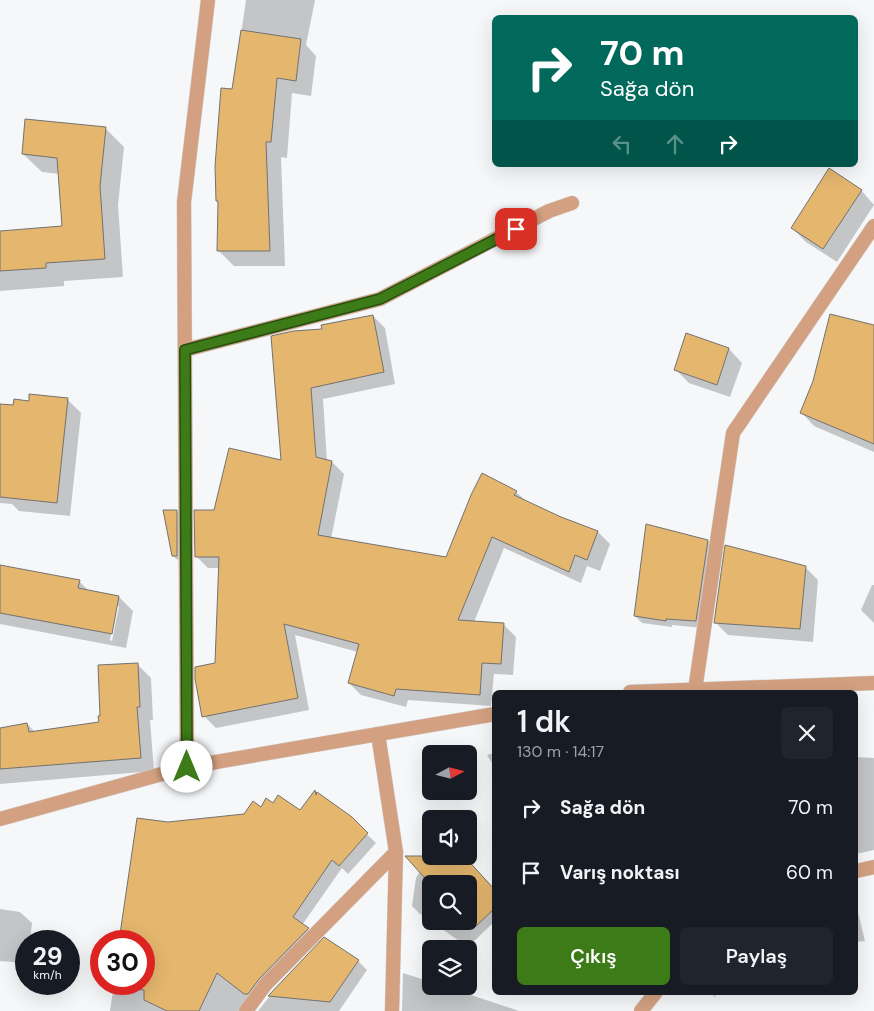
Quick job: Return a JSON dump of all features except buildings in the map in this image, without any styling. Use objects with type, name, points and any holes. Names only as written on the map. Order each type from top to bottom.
[{"type":"street","points":[[187,767],[184,202],[208,0]]},
{"type":"street","points":[[185,350],[380,299],[549,211],[572,204]]},
{"type":"street","points":[[695,690],[733,433],[874,226]]},
{"type":"street","points":[[747,690],[874,683]]},
{"type":"street","points":[[0,819],[187,767],[492,715]]},
{"type":"street","points":[[378,734],[396,852],[392,1011]]},
{"type":"street","points":[[246,1011],[266,985],[396,852]]},
{"type":"street","points":[[858,871],[874,867]]},
{"type":"street","points":[[641,1011],[654,995]]},
{"type":"route","points":[[187,767],[185,350],[380,299],[516,229]]}]
